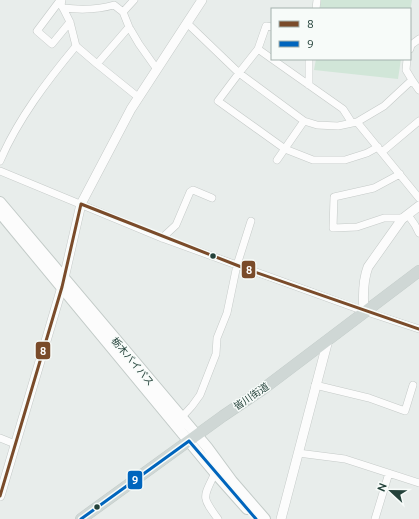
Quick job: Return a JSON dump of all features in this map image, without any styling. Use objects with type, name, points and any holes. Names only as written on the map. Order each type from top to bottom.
[{"type":"main road","name":"栃木バイパス","points":[[0,202],[63,282],[192,438],[265,519]]},
{"type":"main road","name":"栃木バイパス","points":[[0,213],[63,282],[181,418],[215,473],[256,519]]},
{"type":"main road","name":"皆川街道","points":[[81,519],[192,438],[263,389],[364,311],[419,271]]},
{"type":"street","points":[[123,12],[134,0]]},
{"type":"street","points":[[0,496],[63,282],[81,204],[138,97],[202,0]]},
{"type":"street","points":[[59,3],[88,10],[102,9],[114,5],[123,12],[129,27],[143,51],[156,68]]},
{"type":"street","points":[[59,3],[70,22],[76,46],[138,97]]},
{"type":"street","points":[[59,3],[37,31],[52,44],[70,22]]},
{"type":"street","points":[[187,23],[239,73],[304,121],[317,125],[338,126],[355,122],[384,106],[412,80]]},
{"type":"street","points":[[271,27],[266,26],[258,49],[218,101],[285,149],[312,160],[345,160],[380,149],[419,121]]},
{"type":"street","points":[[97,64],[129,27]]},
{"type":"street","points":[[0,161],[22,118],[52,76],[76,46]]},
{"type":"street","points":[[258,49],[271,58]]},
{"type":"street","points":[[273,60],[343,109],[380,149],[419,198]]},
{"type":"street","points":[[309,60],[309,85]]},
{"type":"street","points":[[407,60],[406,70],[419,90]]},
{"type":"street","points":[[277,160],[304,121]]},
{"type":"street","points":[[0,171],[162,238],[364,311],[419,329]]},
{"type":"street","points":[[400,174],[374,188],[334,197],[333,228],[357,227],[384,218],[406,216],[416,225],[419,233]]},
{"type":"street","points":[[162,238],[176,226],[190,192],[193,190],[212,198]]},
{"type":"street","points":[[364,311],[366,272],[368,268],[406,216],[419,206]]},
{"type":"street","points":[[181,418],[200,394],[216,354],[217,338],[228,313],[237,266],[251,221]]},
{"type":"street","points":[[281,519],[328,340]]},
{"type":"street","points":[[315,385],[369,398],[405,411],[413,385]]},
{"type":"street","points":[[0,438],[15,444]]},
{"type":"street","points":[[298,453],[345,459],[419,483]]},
{"type":"street","points":[[215,473],[205,494],[206,503],[218,519]]},
{"type":"street","points":[[375,519],[389,473]]},
{"type":"green space","points":[[321,0],[412,0],[411,8],[320,8]]},
{"type":"green space","points":[[316,60],[401,60],[398,79],[314,70]]},
{"type":"transit line","name":"8","points":[[81,204],[249,270],[419,329]]},
{"type":"transit line","name":"8","points":[[0,496],[62,287],[81,204]]},
{"type":"transit line","name":"9","points":[[189,441],[256,519]]},
{"type":"transit line","name":"9","points":[[81,519],[189,441]]}]
